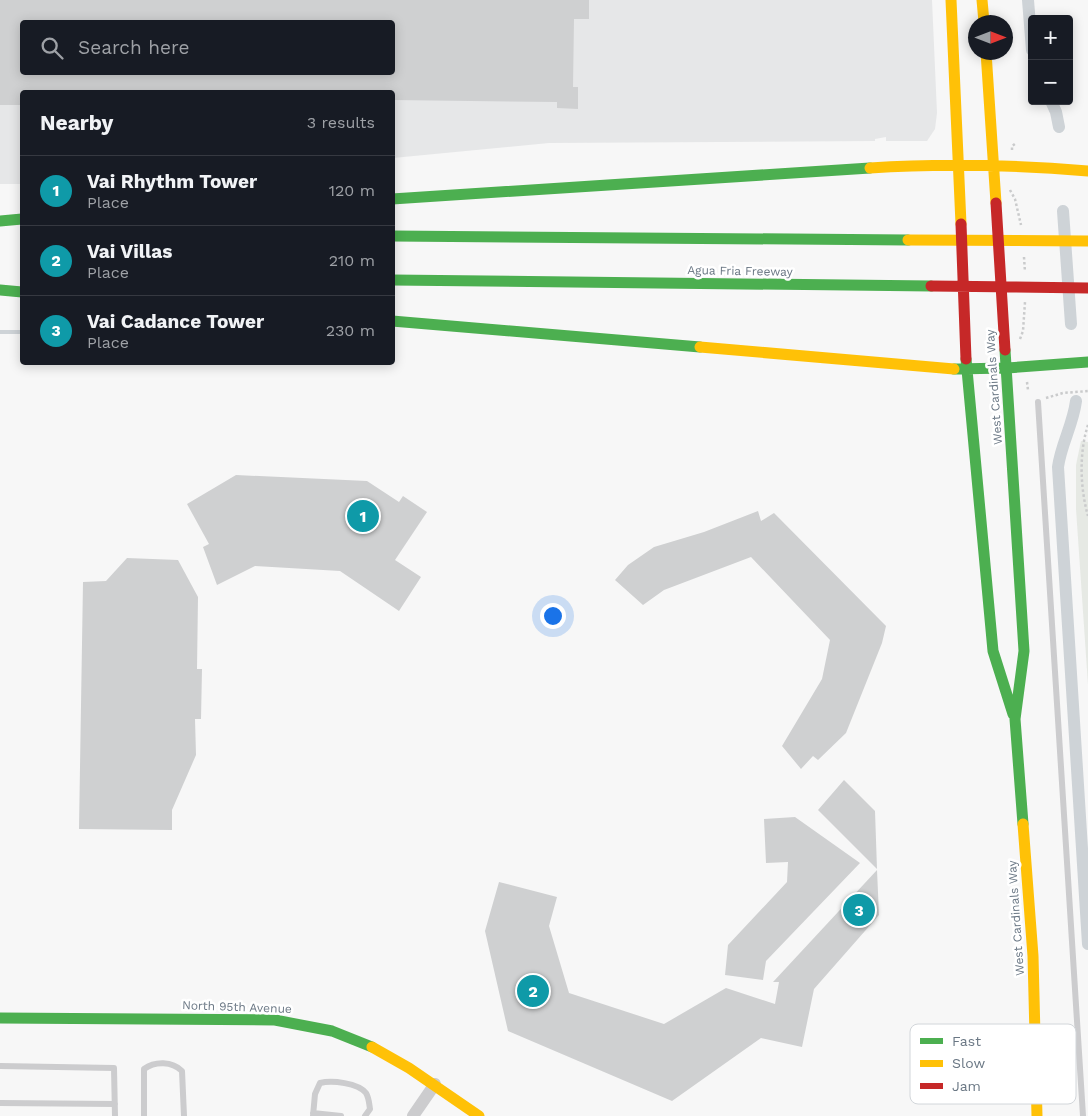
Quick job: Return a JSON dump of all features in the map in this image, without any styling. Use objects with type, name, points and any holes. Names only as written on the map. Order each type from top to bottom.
[{"type":"main road","name":"West Cardinals Way","points":[[951,0],[968,395],[993,650],[1015,719]]},
{"type":"main road","points":[[982,0],[983,15]]},
{"type":"main road","name":"West Cardinals Way","points":[[987,60],[995,165],[1024,651],[1015,719],[1033,956],[1035,1024]]},
{"type":"main road","points":[[395,199],[901,166],[958,164],[1088,171]]},
{"type":"main road","points":[[0,221],[20,219]]},
{"type":"main road","points":[[0,232],[15,232]]},
{"type":"main road","points":[[395,236],[1088,241]]},
{"type":"main road","name":"Agua Fria Freeway","points":[[395,280],[1088,288]]},
{"type":"main road","points":[[0,290],[20,292]]},
{"type":"main road","points":[[395,321],[953,369],[1007,368],[1086,362]]},
{"type":"main road","name":"North 95th Avenue","points":[[0,1018],[245,1018],[289,1021],[311,1025],[353,1039],[384,1054],[435,1084],[479,1116]]},
{"type":"street","points":[[413,1116],[435,1084]]},
{"type":"lane","points":[[1038,402],[1084,1116]]},
{"type":"lane","points":[[144,1116],[144,1069],[163,1063],[172,1064],[182,1070],[184,1080],[184,1116]]},
{"type":"lane","points":[[0,1066],[114,1068],[115,1116]]},
{"type":"lane","points":[[341,1116],[313,1115],[315,1094],[320,1083],[330,1081],[365,1092],[370,1109],[365,1116]]},
{"type":"lane","points":[[0,1103],[115,1104]]},
{"type":"path","points":[[1010,184],[1010,192],[1015,199],[1022,234]]},
{"type":"path","points":[[1024,250],[1025,276]]},
{"type":"path","points":[[1020,346],[1026,293]]},
{"type":"path","points":[[1063,393],[1087,391]]},
{"type":"path","points":[[1088,425],[1082,447],[1083,483],[1088,516]]},
{"type":"shaded area","points":[[0,0],[932,0],[937,113],[935,129],[927,141],[886,141],[886,137],[875,139],[875,141],[549,143],[395,158],[395,90],[20,90],[20,184],[0,184]]},
{"type":"shaded area","points":[[1081,441],[1088,442],[1088,685],[1076,509],[1076,465]]},
{"type":"building","points":[[0,0],[589,0],[589,19],[574,19],[573,87],[578,87],[578,109],[557,108],[557,102],[395,100],[395,90],[20,90],[20,105],[0,105]]},
{"type":"building","points":[[236,475],[367,481],[399,502],[403,496],[427,512],[395,560],[421,577],[399,611],[340,571],[255,566],[217,585],[203,547],[209,544],[187,504]]},
{"type":"building","points":[[758,511],[761,521],[774,513],[886,626],[882,643],[846,733],[818,760],[813,756],[801,769],[782,746],[822,679],[830,640],[751,557],[664,590],[643,605],[615,580],[628,565],[654,547],[704,532]]},
{"type":"building","points":[[127,558],[178,560],[198,597],[197,669],[202,669],[201,719],[195,719],[196,755],[172,810],[172,830],[79,829],[83,582],[106,581]]},
{"type":"building","points":[[844,780],[875,811],[877,869],[818,810]]},
{"type":"building","points":[[795,817],[860,863],[766,961],[763,980],[725,975],[728,945],[787,882],[788,862],[766,863],[764,819]]},
{"type":"building","points":[[877,870],[879,915],[814,989],[802,1047],[761,1038],[672,1101],[508,1031],[485,931],[499,882],[557,897],[549,926],[569,993],[664,1024],[726,988],[775,1004],[779,982],[773,982]]},
{"type":"waterway","points":[[1028,0],[1029,15]]},
{"type":"waterway","points":[[1053,105],[1059,127]]},
{"type":"waterway","points":[[1063,211],[1071,324]]},
{"type":"waterway","points":[[0,332],[20,332]]},
{"type":"waterway","points":[[1076,401],[1058,467],[1088,944]]},
{"type":"traffic: fast","points":[[395,199],[870,168]]},
{"type":"traffic: fast","points":[[0,221],[20,219]]},
{"type":"traffic: fast","points":[[395,236],[908,240]]},
{"type":"traffic: fast","points":[[395,280],[931,286]]},
{"type":"traffic: fast","points":[[0,290],[20,292]]},
{"type":"traffic: fast","points":[[395,321],[700,347]]},
{"type":"traffic: fast","points":[[1005,350],[1024,651],[1015,719],[1023,824]]},
{"type":"traffic: fast","points":[[966,359],[993,651],[1013,714]]},
{"type":"traffic: fast","points":[[954,369],[1007,368],[1088,362]]},
{"type":"traffic: fast","points":[[0,1018],[275,1020],[332,1031],[372,1047]]},
{"type":"traffic: slow","points":[[951,0],[961,224]]},
{"type":"traffic: slow","points":[[982,0],[983,15]]},
{"type":"traffic: slow","points":[[987,60],[996,203]]},
{"type":"traffic: slow","points":[[870,168],[979,165],[1088,171]]},
{"type":"traffic: slow","points":[[908,240],[1088,241]]},
{"type":"traffic: slow","points":[[700,347],[954,369]]},
{"type":"traffic: slow","points":[[1023,824],[1033,956],[1035,1024]]},
{"type":"traffic: slow","points":[[372,1047],[409,1068],[479,1116]]},
{"type":"traffic: slow","points":[[1037,1104],[1037,1116]]},
{"type":"traffic: jam","points":[[996,203],[1005,350]]},
{"type":"traffic: jam","points":[[961,224],[966,359]]},
{"type":"traffic: jam","points":[[931,286],[1088,288]]},
{"type":"place","name":"Vai Rhythm Tower","points":[[363,516]]},
{"type":"place","name":"Vai Cadance Tower","points":[[859,910]]},
{"type":"place","name":"Vai Villas","points":[[533,991]]}]
